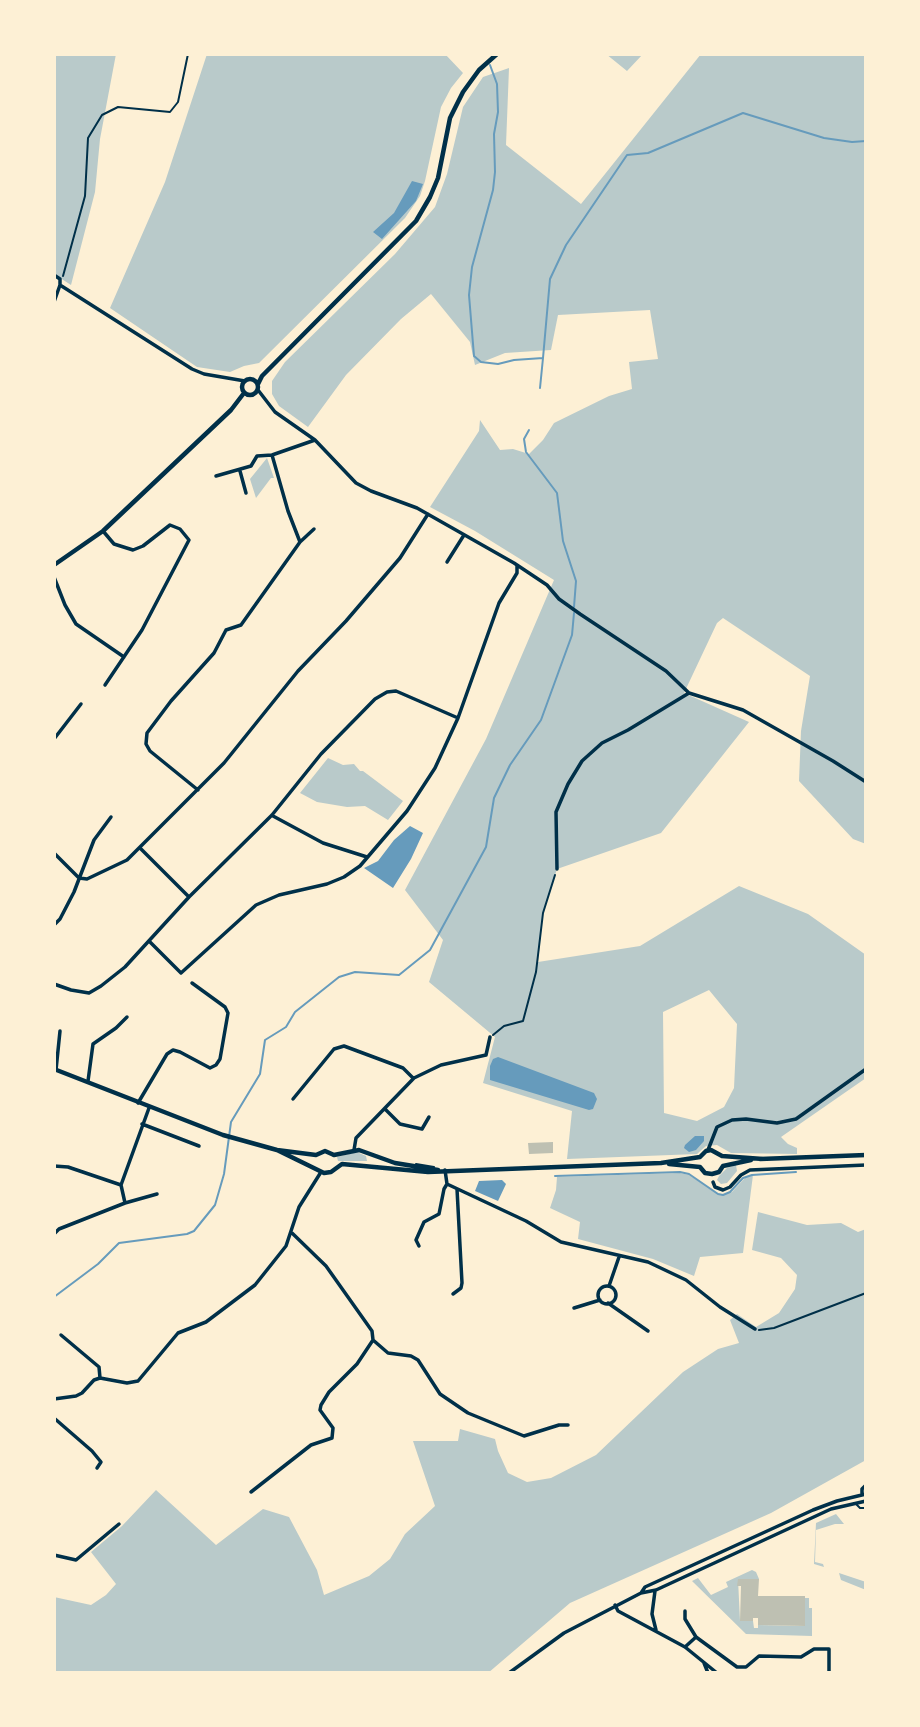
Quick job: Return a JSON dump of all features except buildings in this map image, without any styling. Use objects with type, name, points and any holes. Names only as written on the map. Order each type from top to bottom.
[{"type":"street","points":[[54,565],[103,531],[253,389],[262,376],[416,221],[438,178],[450,118],[463,92],[479,70],[497,55]]},
{"type":"street","points":[[54,275],[60,279],[54,302]]},
{"type":"street","points":[[60,285],[192,369],[244,382],[275,412],[315,440],[356,483],[428,514],[547,585],[570,607],[666,671],[689,694],[743,710],[866,782]]},
{"type":"street","points":[[244,382],[253,389]]},
{"type":"street","points":[[216,476],[251,466],[257,456],[315,440]]},
{"type":"street","points":[[272,454],[300,542]]},
{"type":"street","points":[[240,471],[246,493]]},
{"type":"street","points":[[54,853],[79,878],[87,879],[127,860],[224,763],[298,671],[393,567],[428,514]]},
{"type":"street","points":[[103,531],[114,544],[132,550],[170,525],[174,525],[189,537],[184,552],[142,629],[105,685]]},
{"type":"street","points":[[198,790],[149,751],[146,744],[147,733],[171,701],[214,653],[226,630],[241,625],[300,542],[314,529]]},
{"type":"street","points":[[447,562],[464,535]]},
{"type":"street","points":[[149,942],[181,973],[256,905],[279,895],[336,880],[360,866],[389,834],[435,768],[458,718],[499,603],[517,573],[517,566]]},
{"type":"street","points":[[54,578],[76,624],[124,657]]},
{"type":"street","points":[[54,984],[89,993],[125,967],[189,897],[272,816],[321,754],[382,695],[396,691],[458,718]]},
{"type":"street","points":[[557,869],[556,812],[582,761],[602,743],[689,694]]},
{"type":"street","points":[[54,739],[81,704]]},
{"type":"street","points":[[272,816],[323,843],[367,857]]},
{"type":"street","points":[[54,925],[65,910],[94,840],[111,817]]},
{"type":"street","points":[[140,848],[189,897]]},
{"type":"street","points":[[138,1103],[167,1054],[173,1050],[210,1068],[220,1059],[228,1013],[225,1007],[192,983]]},
{"type":"street","points":[[88,1081],[93,1044],[127,1017]]},
{"type":"street","points":[[60,1031],[55,1070],[223,1135],[277,1150],[316,1155],[325,1151],[334,1155],[354,1150],[410,1166],[441,1170]]},
{"type":"street","points":[[354,1150],[356,1138],[414,1078],[441,1065],[486,1055],[489,1038]]},
{"type":"street","points":[[293,1098],[334,1049],[344,1046],[403,1068],[414,1078]]},
{"type":"street","points":[[711,1150],[717,1127],[732,1120],[777,1123],[796,1119],[866,1069]]},
{"type":"street","points":[[125,1203],[121,1185],[149,1108]]},
{"type":"street","points":[[385,1109],[400,1124],[422,1129],[429,1118]]},
{"type":"street","points":[[142,1124],[199,1146]]},
{"type":"street","points":[[277,1150],[321,1172],[331,1172],[342,1164],[417,1171],[661,1163],[700,1157],[711,1150]]},
{"type":"street","points":[[711,1150],[722,1156],[763,1159],[866,1154]]},
{"type":"street","points":[[316,1155],[316,1168]]},
{"type":"street","points":[[334,1155],[335,1167]]},
{"type":"street","points":[[369,1167],[373,1156]]},
{"type":"street","points":[[700,1157],[700,1167],[705,1173],[712,1174],[719,1172],[723,1166],[722,1156]]},
{"type":"street","points":[[723,1166],[763,1159]]},
{"type":"street","points":[[661,1163],[700,1167]]},
{"type":"street","points":[[713,1182],[718,1189],[723,1190],[750,1170],[866,1165]]},
{"type":"street","points":[[54,1166],[68,1167],[121,1185]]},
{"type":"street","points":[[441,1170],[447,1184],[526,1221],[561,1242],[648,1262],[686,1280],[720,1307],[755,1329]]},
{"type":"street","points":[[54,1399],[76,1396],[100,1378],[127,1383],[138,1381],[178,1333],[206,1322],[256,1285],[286,1246],[299,1208],[321,1172]]},
{"type":"street","points":[[419,1246],[416,1240],[424,1222],[439,1214],[447,1184]]},
{"type":"street","points":[[453,1294],[461,1288],[462,1283],[457,1189]]},
{"type":"street","points":[[54,1234],[59,1229],[125,1203],[157,1194]]},
{"type":"street","points":[[251,1492],[311,1445],[332,1438],[333,1428],[320,1410],[321,1405],[373,1340],[368,1324],[326,1266],[292,1233]]},
{"type":"street","points":[[600,1300],[600,1290],[609,1286],[620,1257]]},
{"type":"street","points":[[608,1303],[615,1295],[614,1289],[609,1286]]},
{"type":"street","points":[[574,1308],[600,1300],[648,1331]]},
{"type":"street","points":[[61,1335],[99,1367],[100,1378]]},
{"type":"street","points":[[373,1340],[388,1353],[411,1356],[418,1360],[439,1394],[468,1413],[524,1436],[559,1424],[568,1425]]},
{"type":"street","points":[[54,1418],[101,1462],[97,1468]]},
{"type":"street","points":[[641,1593],[645,1587],[813,1510],[864,1494],[862,1489],[866,1485]]},
{"type":"street","points":[[509,1673],[564,1633],[615,1605],[641,1593],[656,1590],[831,1509],[866,1501]]},
{"type":"street","points":[[54,1555],[76,1560],[119,1524]]},
{"type":"street","points":[[656,1590],[652,1614],[656,1630]]},
{"type":"street","points":[[615,1605],[618,1611],[685,1647],[718,1673]]},
{"type":"street","points":[[685,1611],[685,1619],[696,1637],[741,1668],[759,1656],[801,1657],[814,1649],[829,1649],[829,1673]]},
{"type":"street","points":[[685,1647],[696,1637]]},
{"type":"street","points":[[703,1661],[708,1673]]},
{"type":"lane","points":[[854,1503],[860,1508],[866,1508]]},
{"type":"path","points":[[60,285],[71,255],[85,197],[88,138],[102,115],[118,107],[170,112],[178,102],[188,54]]},
{"type":"path","points":[[489,1038],[504,1027],[523,1021],[534,987],[543,913],[557,869]]},
{"type":"path","points":[[755,1329],[774,1328],[866,1293]]},
{"type":"shaded area","points":[[54,54],[116,54],[100,139],[95,192],[71,285],[54,274]]},
{"type":"shaded area","points":[[207,54],[445,54],[463,73],[441,107],[425,181],[420,196],[405,218],[259,363],[230,372],[197,367],[110,308],[165,182]]},
{"type":"shaded area","points":[[606,54],[643,54],[627,71]]},
{"type":"shaded area","points":[[701,54],[866,54],[866,844],[853,839],[799,781],[801,731],[810,676],[723,618],[717,623],[684,693],[749,722],[661,833],[557,869],[543,913],[538,962],[640,946],[739,886],[808,914],[866,955],[866,1078],[781,1137],[797,1148],[797,1154],[731,1153],[717,1145],[706,1146],[697,1154],[567,1159],[572,1111],[483,1083],[495,1037],[429,982],[443,940],[405,890],[486,739],[554,580],[475,531],[430,507],[479,431],[480,420],[500,450],[513,449],[529,454],[543,440],[554,423],[609,396],[632,389],[629,362],[658,359],[650,310],[558,315],[551,350],[505,353],[475,365],[470,342],[431,294],[401,319],[346,375],[308,427],[279,406],[272,394],[272,381],[285,362],[395,254],[435,207],[447,174],[463,107],[483,77],[509,68],[506,145],[581,204]],"holes":[[[709,990],[737,1024],[734,1088],[724,1107],[697,1121],[664,1113],[663,1012]]]},
{"type":"shaded area","points":[[267,458],[274,478],[271,478],[256,498],[250,479]]},
{"type":"shaded area","points":[[328,758],[343,765],[354,764],[403,801],[388,820],[365,806],[347,807],[317,802],[300,793]]},
{"type":"shaded area","points":[[357,1152],[366,1156],[367,1161],[338,1161],[337,1157]]},
{"type":"shaded area","points":[[736,1165],[737,1171],[727,1183],[721,1184],[717,1180],[727,1168]]},
{"type":"shaded area","points":[[680,1173],[689,1175],[721,1195],[732,1192],[745,1178],[753,1175],[743,1253],[700,1257],[694,1276],[653,1259],[578,1239],[580,1222],[550,1208],[557,1177]]},
{"type":"shaded area","points":[[758,1212],[807,1225],[841,1223],[858,1232],[866,1229],[866,1460],[771,1513],[570,1603],[488,1673],[54,1673],[54,1597],[91,1605],[106,1595],[116,1584],[91,1552],[122,1526],[156,1490],[216,1545],[263,1509],[289,1517],[317,1570],[324,1595],[369,1576],[390,1559],[405,1534],[435,1506],[413,1441],[458,1441],[460,1429],[495,1439],[508,1473],[527,1482],[551,1478],[596,1455],[683,1372],[718,1349],[739,1343],[730,1320],[737,1314],[756,1327],[779,1313],[795,1289],[797,1275],[781,1258],[752,1250]]},
{"type":"shaded area","points":[[836,1514],[844,1524],[816,1530],[815,1562],[823,1564],[824,1567],[814,1564],[816,1523]]},
{"type":"shaded area","points":[[752,1570],[759,1579],[738,1579],[740,1621],[753,1621],[754,1628],[758,1628],[758,1625],[805,1626],[805,1598],[809,1598],[809,1608],[812,1608],[812,1636],[746,1634],[692,1581],[698,1578],[711,1595],[728,1587],[726,1582]]},
{"type":"shaded area","points":[[839,1573],[866,1582],[866,1590],[841,1580]]},
{"type":"water","points":[[412,181],[423,184],[416,201],[382,239],[373,232],[394,213]]},
{"type":"water","points":[[410,826],[423,833],[393,888],[364,868],[378,861],[394,840]]},
{"type":"water","points":[[498,1057],[594,1093],[597,1099],[593,1109],[490,1080],[490,1066],[493,1059]]},
{"type":"water","points":[[695,1136],[704,1136],[704,1141],[696,1150],[689,1152],[684,1148],[685,1145]]},
{"type":"water","points":[[502,1180],[506,1184],[498,1201],[475,1191],[479,1181]]},
{"type":"waterway","points":[[490,65],[497,84],[495,172],[493,190],[472,267],[469,295],[474,356],[481,362],[498,364],[543,358],[540,388]]},
{"type":"waterway","points":[[543,358],[550,279],[566,245],[627,155],[648,153],[743,113],[824,138],[866,141]]},
{"type":"waterway","points":[[529,430],[524,439],[526,452],[557,493],[563,541],[576,581],[574,607]]},
{"type":"waterway","points":[[54,1297],[98,1264],[119,1243],[194,1231],[215,1205],[224,1174],[231,1122],[260,1074],[265,1040],[286,1027],[295,1012],[339,977],[355,972],[399,975],[430,950],[486,847],[494,798],[510,765],[541,720],[572,635],[574,613]]},
{"type":"waterway","points":[[555,1176],[680,1172],[689,1174],[723,1195],[730,1192],[743,1178],[752,1175],[796,1172]]}]
